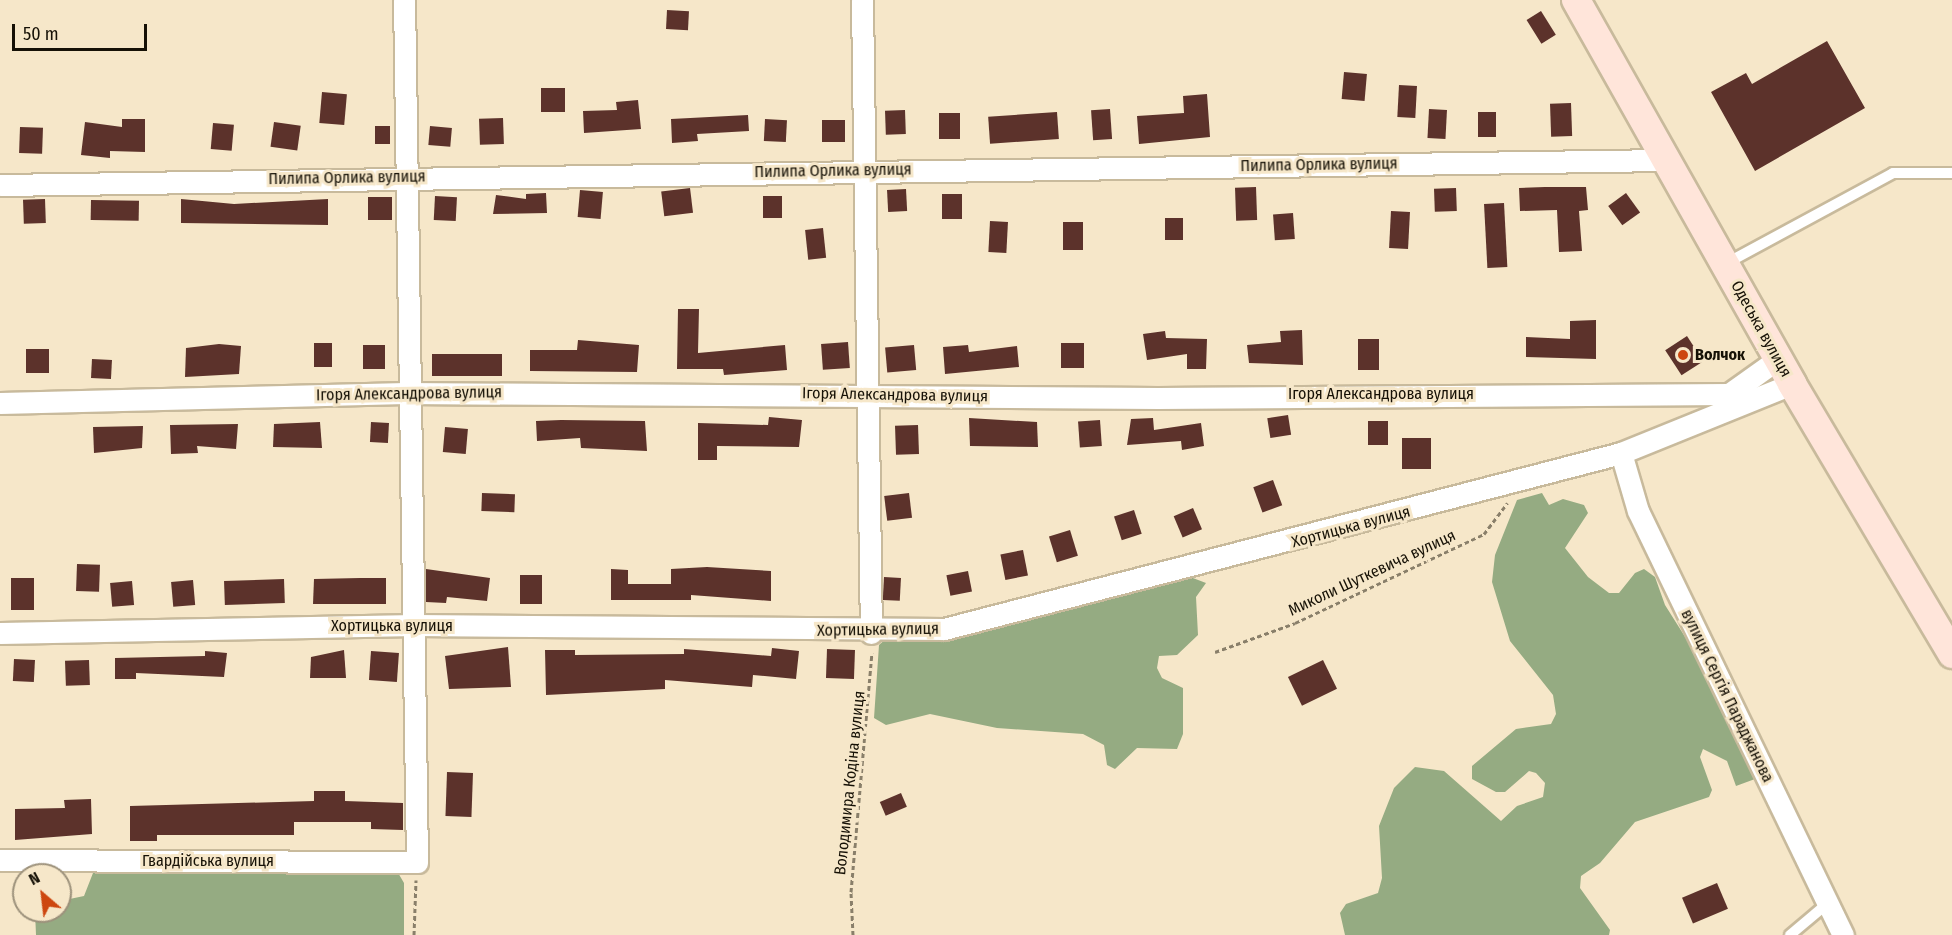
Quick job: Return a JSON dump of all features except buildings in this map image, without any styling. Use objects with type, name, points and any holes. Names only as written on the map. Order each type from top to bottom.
[{"type":"street","points":[[404,0],[410,177],[406,393],[415,625],[417,862]]},
{"type":"street","points":[[862,0],[865,170],[864,394],[871,633]]},
{"type":"street","name":"Одеська вулиця","points":[[1576,0],[1792,384],[1948,639]]},
{"type":"street","name":"Пилипа Орлика вулиця","points":[[0,185],[865,170],[1665,160]]},
{"type":"street","name":"Ігоря Александрова вулиця","points":[[0,403],[406,393],[1729,394],[1778,359]]},
{"type":"street","name":"Хортицька вулиця","points":[[0,633],[415,625],[871,633],[945,630],[1510,484],[1621,453],[1792,384]]},
{"type":"street","name":"вулиця Сергія Параджанова","points":[[1621,453],[1638,511],[1844,935]]},
{"type":"street","name":"Гвардійська вулиця","points":[[0,860],[417,862]]},
{"type":"lane","points":[[1725,265],[1893,173],[1952,173]]},
{"type":"lane","points":[[1790,935],[1828,903]]},
{"type":"path","name":"Миколи Шуткевича вулиця","points":[[1215,652],[1295,623],[1484,534],[1499,520],[1510,484]]},
{"type":"path","name":"Володимира Кодіна вулиця","points":[[853,935],[851,892],[873,666],[871,633]]},
{"type":"path","points":[[414,935],[417,862]]},
{"type":"green space","points":[[1542,493],[1549,505],[1563,499],[1584,505],[1588,513],[1565,548],[1588,577],[1609,593],[1619,593],[1635,573],[1644,569],[1655,577],[1665,605],[1706,670],[1755,779],[1736,786],[1727,761],[1703,749],[1700,757],[1712,790],[1709,797],[1635,822],[1600,863],[1581,876],[1580,888],[1610,930],[1609,935],[1345,935],[1340,913],[1346,904],[1378,893],[1382,878],[1379,826],[1394,788],[1415,767],[1444,771],[1501,821],[1517,806],[1543,797],[1545,783],[1536,773],[1529,771],[1505,792],[1496,792],[1472,779],[1472,766],[1516,729],[1551,724],[1556,714],[1553,695],[1510,641],[1492,582],[1495,555],[1517,500]]},
{"type":"green space","points":[[1185,575],[1206,583],[1196,597],[1198,635],[1177,655],[1159,656],[1157,668],[1162,678],[1183,688],[1183,734],[1177,749],[1137,748],[1115,769],[1107,765],[1104,745],[1083,734],[997,728],[930,714],[886,725],[874,718],[879,645],[887,638]]},
{"type":"green space","points":[[397,871],[404,883],[404,935],[36,935],[36,923],[72,923],[72,898],[84,896],[93,873]]},
{"type":"place","name":"Волчок","points":[[1683,355]]}]
